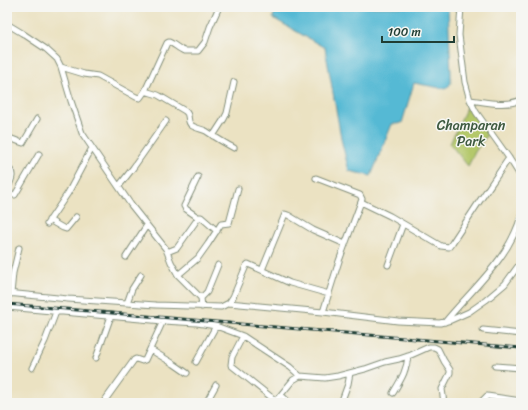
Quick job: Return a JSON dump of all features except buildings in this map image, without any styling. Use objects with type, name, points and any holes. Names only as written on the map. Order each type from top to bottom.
[{"type":"street","points":[[61,67],[84,74],[98,76],[138,98],[141,97],[167,43],[172,42],[184,51],[198,51],[205,42],[219,7]]},
{"type":"street","points":[[461,7],[459,35],[464,82],[470,100],[476,112],[521,177]]},
{"type":"street","points":[[7,24],[22,33],[57,59],[61,67],[82,133],[131,205],[167,252],[178,275],[201,298],[202,307]]},
{"type":"street","points":[[213,136],[227,113],[234,82]]},
{"type":"street","points":[[145,91],[155,94],[187,112],[189,122],[192,126],[234,148]]},
{"type":"street","points":[[470,100],[499,104],[521,100]]},
{"type":"street","points":[[7,136],[20,142],[24,142],[37,119]]},
{"type":"street","points":[[118,186],[133,168],[166,121]]},
{"type":"street","points":[[76,217],[66,228],[48,222],[68,193],[92,148]]},
{"type":"street","points":[[7,167],[11,170],[12,174],[7,190],[13,195],[16,195],[39,154]]},
{"type":"street","points":[[361,202],[390,216],[442,246],[449,247],[509,158]]},
{"type":"street","points":[[198,176],[184,206],[199,218],[201,217],[217,231]]},
{"type":"street","points":[[316,178],[361,197],[361,202],[345,244],[323,312]]},
{"type":"street","points":[[178,275],[198,258],[221,223],[228,223],[238,189]]},
{"type":"street","points":[[262,270],[286,214],[313,230],[345,244]]},
{"type":"street","points":[[444,323],[484,279],[504,253],[517,230],[521,216]]},
{"type":"street","points":[[167,252],[177,248],[199,218]]},
{"type":"street","points":[[388,265],[403,224]]},
{"type":"street","points":[[126,256],[147,225]]},
{"type":"street","points":[[19,248],[9,294],[127,303],[221,307],[229,303],[247,264],[250,264],[290,283],[329,294]]},
{"type":"street","points":[[229,303],[398,320],[444,323],[468,312],[486,300],[505,284],[521,262]]},
{"type":"street","points":[[201,298],[207,292],[218,265]]},
{"type":"street","points":[[127,303],[132,288],[141,275]]},
{"type":"street","points":[[7,308],[197,323],[216,326],[243,336],[290,367],[300,376],[325,378],[350,373],[408,356],[429,347],[435,347],[438,349],[450,370],[442,389],[444,403]]},
{"type":"street","points":[[32,368],[45,341],[56,312]]},
{"type":"street","points":[[96,358],[111,316]]},
{"type":"street","points":[[103,403],[134,360],[145,360],[151,350],[163,321]]},
{"type":"street","points":[[196,362],[216,326]]},
{"type":"street","points":[[483,330],[521,334]]},
{"type":"street","points":[[243,336],[232,357],[231,365],[275,402],[294,380],[300,376]]},
{"type":"street","points":[[151,350],[187,373]]},
{"type":"street","points":[[393,393],[407,368],[408,356]]},
{"type":"street","points":[[495,366],[521,368]]},
{"type":"street","points":[[341,403],[348,384],[350,373]]},
{"type":"street","points":[[206,403],[216,385]]},
{"type":"street","points":[[281,395],[290,403]]},
{"type":"street","points":[[480,403],[487,396],[521,401]]},
{"type":"green space","name":"Champaran Park","points":[[467,106],[489,132],[475,152],[468,166],[450,144]]},
{"type":"water","points":[[276,7],[448,7],[451,83],[446,89],[414,83],[402,123],[392,124],[371,176],[349,171],[342,143],[325,48],[273,18]]},
{"type":"railway","points":[[7,304],[521,348]]}]
